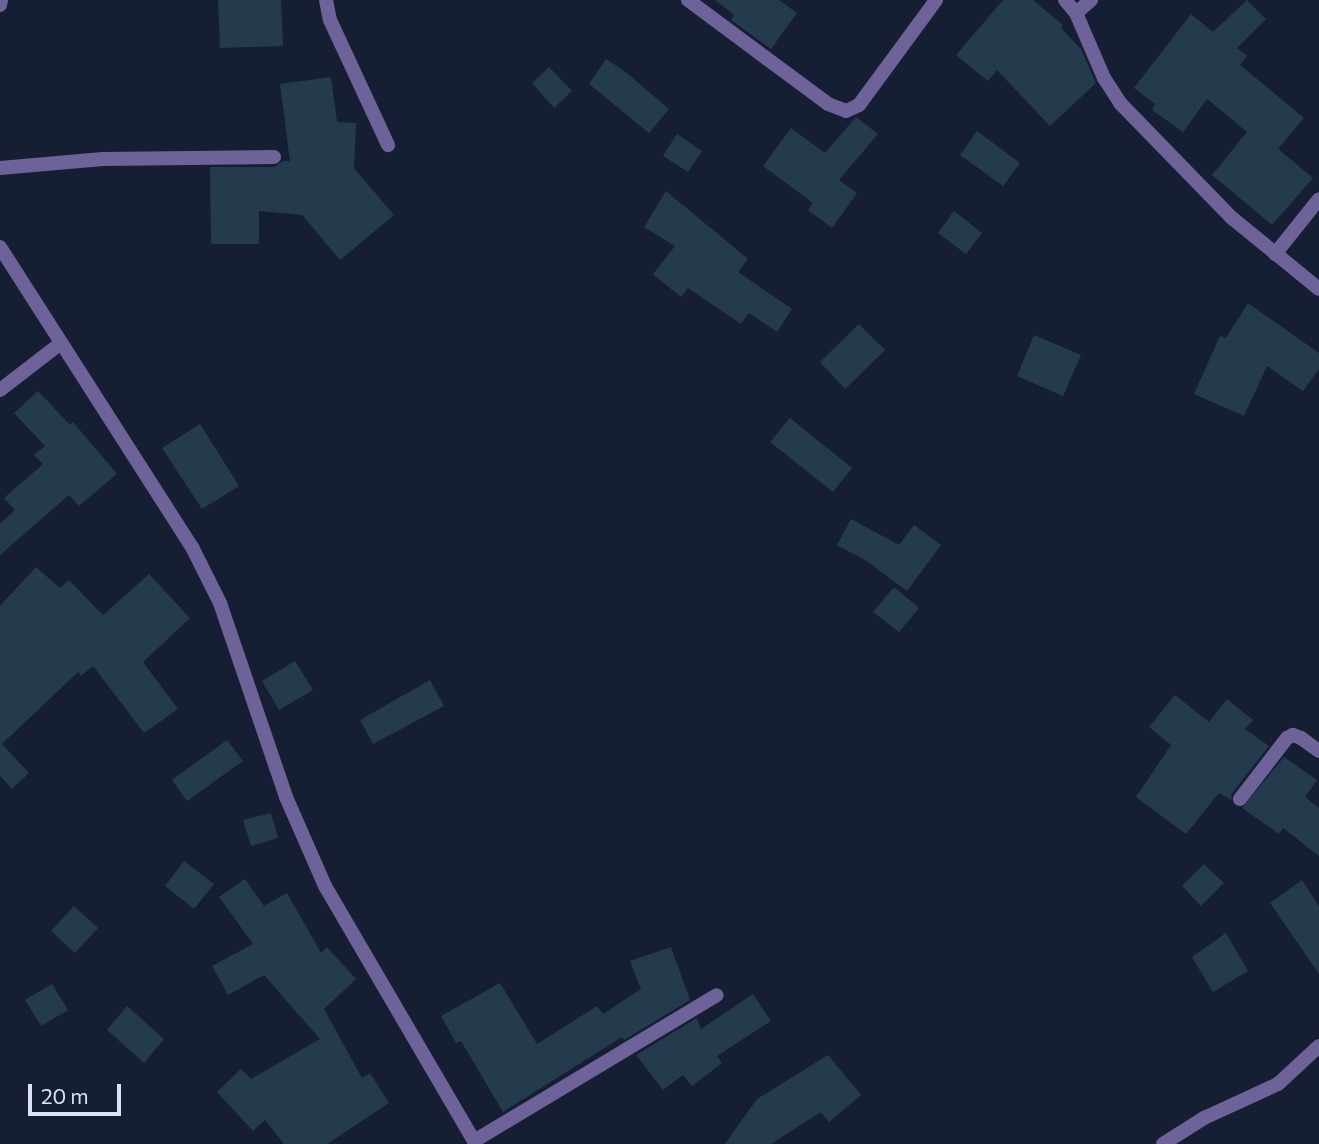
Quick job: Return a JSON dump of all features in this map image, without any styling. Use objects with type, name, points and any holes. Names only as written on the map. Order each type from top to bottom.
[{"type":"street","points":[[326,0],[330,20],[388,145]]},
{"type":"street","points":[[688,0],[828,104],[846,111],[859,105],[936,0]]},
{"type":"street","points":[[1065,0],[1076,13],[1104,78],[1120,103],[1232,218],[1319,289]]},
{"type":"street","points":[[1076,13],[1091,0]]},
{"type":"street","points":[[0,168],[103,159],[274,157]]},
{"type":"street","points":[[1275,254],[1319,199]]},
{"type":"street","points":[[0,247],[192,547],[220,603],[286,797],[325,886],[475,1142],[717,995]]},
{"type":"street","points":[[0,390],[61,343]]},
{"type":"street","points":[[1240,799],[1287,738],[1301,738],[1319,751]]},
{"type":"street","points":[[1163,1144],[1204,1118],[1278,1084],[1319,1046]]},
{"type":"building","points":[[218,0],[281,0],[283,46],[220,48]]},
{"type":"building","points":[[715,0],[779,0],[797,13],[771,49],[731,20],[734,15]]},
{"type":"building","points":[[1003,0],[1033,0],[1063,25],[1061,28],[1081,49],[1096,83],[1050,126],[997,70],[988,81],[956,55]]},
{"type":"building","points":[[1247,0],[1266,19],[1237,48],[1247,56],[1240,65],[1304,118],[1278,149],[1313,178],[1272,225],[1212,175],[1247,132],[1207,99],[1183,132],[1152,110],[1155,104],[1134,88],[1191,14],[1213,32]]},
{"type":"building","points":[[606,59],[669,109],[649,133],[589,84]]},
{"type":"building","points":[[549,67],[572,91],[554,108],[532,83]]},
{"type":"building","points":[[331,77],[337,122],[356,123],[354,168],[394,215],[340,260],[302,215],[259,211],[259,244],[211,244],[210,167],[274,167],[283,161],[290,161],[280,84]]},
{"type":"building","points":[[856,117],[878,134],[839,180],[857,193],[832,228],[808,210],[813,203],[763,166],[791,128],[825,153]]},
{"type":"building","points":[[977,131],[1020,163],[1003,186],[960,155]]},
{"type":"building","points":[[677,134],[702,151],[688,172],[663,156]]},
{"type":"building","points":[[666,191],[748,259],[738,272],[792,309],[777,332],[749,313],[741,324],[688,288],[681,297],[653,274],[675,246],[644,227]]},
{"type":"building","points":[[954,211],[982,233],[966,254],[938,233]]},
{"type":"building","points":[[1248,303],[1319,353],[1319,369],[1303,391],[1267,366],[1244,416],[1194,394],[1220,336],[1226,338]]},
{"type":"building","points":[[859,324],[885,350],[845,389],[820,362]]},
{"type":"building","points":[[1034,335],[1081,355],[1063,396],[1017,376]]},
{"type":"building","points":[[38,391],[70,425],[73,422],[117,474],[79,506],[69,495],[0,555],[0,524],[15,510],[4,498],[43,464],[34,455],[45,446],[14,413]]},
{"type":"building","points":[[790,418],[852,468],[833,492],[770,442]]},
{"type":"building","points":[[200,424],[239,486],[202,509],[162,448]]},
{"type":"building","points":[[851,519],[899,545],[914,525],[941,545],[907,591],[865,560],[837,545]]},
{"type":"building","points":[[36,567],[60,588],[69,580],[103,615],[149,574],[190,618],[143,662],[178,709],[144,733],[93,666],[81,676],[78,672],[2,744],[29,773],[12,789],[0,776],[0,606]]},
{"type":"building","points":[[894,587],[919,608],[899,632],[873,612]]},
{"type":"building","points":[[295,661],[313,690],[279,710],[262,681]]},
{"type":"building","points":[[430,680],[444,706],[373,744],[360,720]]},
{"type":"building","points":[[1175,695],[1209,722],[1227,699],[1253,720],[1245,729],[1269,746],[1232,793],[1231,800],[1219,793],[1186,834],[1136,797],[1171,745],[1149,727]]},
{"type":"building","points":[[227,740],[243,761],[187,801],[172,780]]},
{"type":"building","points":[[1284,757],[1317,780],[1305,797],[1319,808],[1319,856],[1283,828],[1279,834],[1242,808]]},
{"type":"building","points":[[271,813],[278,838],[251,846],[243,820]]},
{"type":"building","points":[[184,861],[214,884],[194,909],[165,886]]},
{"type":"building","points":[[1204,864],[1224,883],[1201,906],[1182,886]]},
{"type":"building","points":[[245,879],[264,906],[287,893],[321,953],[327,947],[356,979],[324,1009],[362,1078],[370,1073],[389,1103],[327,1144],[284,1144],[265,1120],[253,1131],[217,1092],[241,1069],[251,1079],[320,1039],[264,975],[228,995],[212,966],[253,944],[219,897]]},
{"type":"building","points":[[1302,880],[1319,906],[1319,974],[1270,903]]},
{"type":"building","points":[[74,906],[98,928],[75,953],[51,931]]},
{"type":"building","points":[[1226,933],[1248,971],[1213,992],[1192,957]]},
{"type":"building","points":[[671,947],[690,1000],[624,1040],[622,1037],[503,1112],[461,1041],[456,1043],[441,1016],[500,983],[537,1044],[597,1006],[603,1014],[641,989],[630,961]]},
{"type":"building","points":[[52,984],[68,1010],[41,1026],[25,1000]]},
{"type":"building","points":[[753,994],[771,1021],[717,1056],[722,1063],[692,1086],[683,1075],[663,1090],[636,1055],[697,1018],[701,1029]]},
{"type":"building","points":[[127,1006],[164,1039],[144,1063],[107,1030]]},
{"type":"building","points":[[828,1055],[861,1095],[829,1122],[821,1112],[771,1144],[725,1144],[757,1099]]}]
